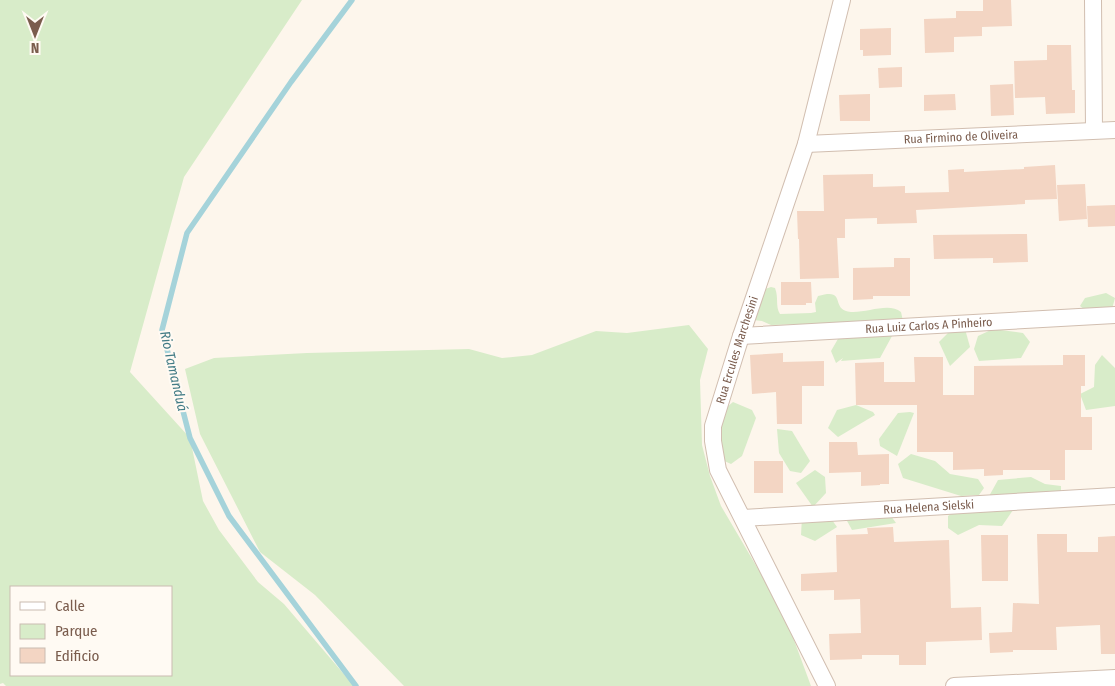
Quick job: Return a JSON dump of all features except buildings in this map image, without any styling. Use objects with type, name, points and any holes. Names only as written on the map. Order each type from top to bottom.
[{"type":"street","name":"Rua Ercules Marchesini","points":[[827,686],[718,470],[713,440],[713,426],[741,336],[806,144],[842,0]]},
{"type":"street","points":[[1093,0],[1094,130]]},
{"type":"street","name":"Rua Firmino de Oliveira","points":[[806,144],[1115,130]]},
{"type":"street","name":"Rua Luiz Carlos A Pinheiro","points":[[741,336],[1115,315]]},
{"type":"street","name":"Rua Helena Sielski","points":[[743,518],[1115,496]]},
{"type":"street","points":[[954,686],[1115,678]]},
{"type":"green space","points":[[0,0],[302,0],[184,177],[130,372],[190,438],[203,501],[219,530],[258,582],[284,604],[354,686],[6,686],[3,683],[0,684]]},
{"type":"green space","points":[[771,287],[775,288],[780,314],[816,312],[815,303],[818,296],[833,294],[844,310],[857,312],[884,308],[896,309],[901,312],[903,321],[771,325],[753,320],[762,290]]},
{"type":"green space","points":[[1106,293],[1115,298],[1112,309],[1092,315],[1080,306],[1085,298]]},
{"type":"green space","points":[[689,325],[708,349],[700,380],[702,445],[710,476],[721,506],[784,613],[811,686],[404,686],[315,595],[260,552],[200,434],[185,369],[214,358],[307,353],[469,349],[502,358],[532,355],[596,331],[627,333]]},
{"type":"green space","points":[[955,326],[965,329],[970,347],[950,366],[939,342]]},
{"type":"green space","points":[[993,329],[1023,333],[1030,342],[1021,358],[979,361],[974,349],[978,336]]},
{"type":"green space","points":[[879,330],[892,336],[880,358],[841,361],[843,358],[836,363],[831,351],[842,332]]},
{"type":"green space","points":[[1102,355],[1115,368],[1115,406],[1086,410],[1080,394],[1094,387],[1095,365]]},
{"type":"green space","points":[[733,402],[752,410],[756,418],[742,456],[731,464],[720,459],[715,443],[727,407]]},
{"type":"green space","points":[[856,405],[873,412],[875,415],[838,437],[828,428],[837,410]]},
{"type":"green space","points":[[898,413],[914,413],[897,456],[880,446],[879,439]]},
{"type":"green space","points":[[777,429],[792,431],[810,461],[801,473],[790,471],[779,453]]},
{"type":"green space","points":[[911,454],[935,461],[950,474],[978,479],[984,488],[979,495],[961,496],[903,478],[898,464]]},
{"type":"green space","points":[[815,470],[825,477],[826,493],[813,507],[796,483]]},
{"type":"green space","points":[[1031,477],[1045,484],[1061,486],[1061,494],[988,498],[998,480]]},
{"type":"green space","points":[[1002,505],[1013,510],[1002,526],[979,525],[958,535],[948,528],[948,516],[961,507]]},
{"type":"green space","points":[[888,512],[896,523],[852,530],[846,519]]},
{"type":"green space","points":[[827,513],[837,527],[815,541],[801,535],[802,517]]},
{"type":"waterway","name":"Rio Tamanduá","points":[[352,0],[291,82],[187,233],[162,330],[190,438],[229,516],[356,686]]}]
